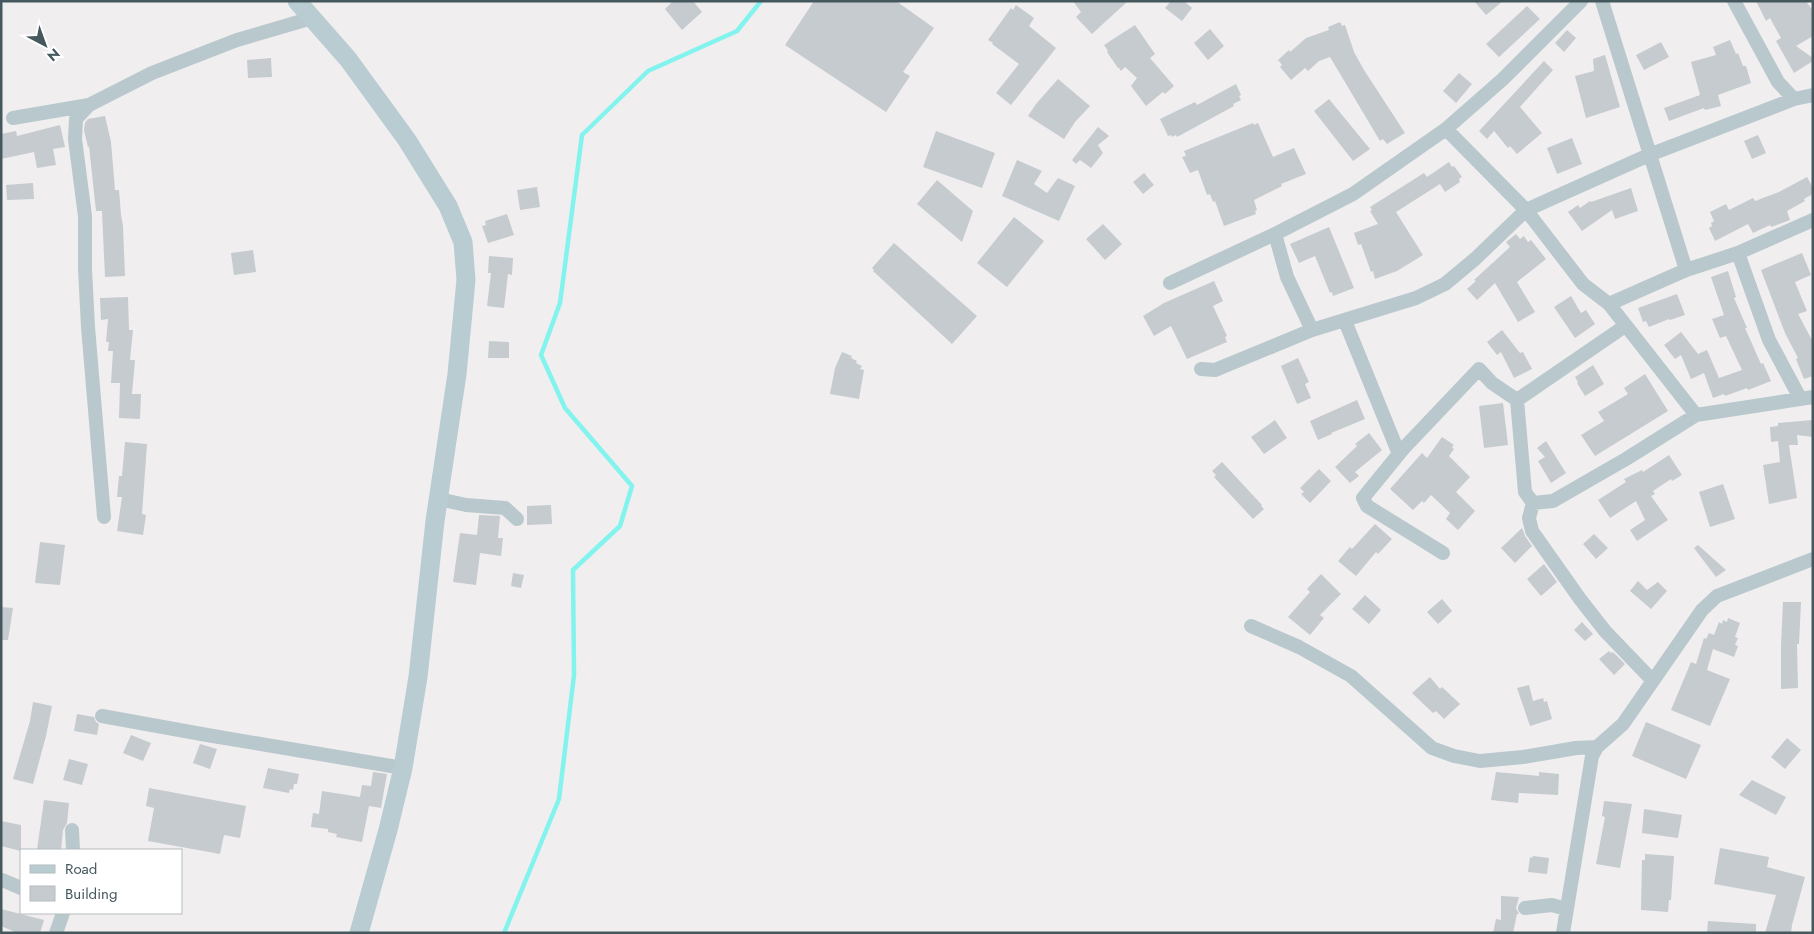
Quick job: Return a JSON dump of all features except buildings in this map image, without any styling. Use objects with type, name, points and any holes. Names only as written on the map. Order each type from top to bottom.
[{"type":"street","points":[[297,1],[348,60],[406,140],[448,206],[463,242],[466,280],[457,374],[439,499],[418,677],[403,768],[359,933]]},
{"type":"street","points":[[1170,283],[1276,234],[1354,194],[1446,129],[1503,79],[1581,1]]},
{"type":"street","points":[[1602,1],[1686,270]]},
{"type":"street","points":[[1734,1],[1778,82],[1794,99]]},
{"type":"street","points":[[13,118],[89,105],[152,73],[237,40],[312,18]]},
{"type":"street","points":[[1202,369],[1215,370],[1312,330],[1416,298],[1445,284],[1475,260],[1526,210],[1649,155],[1794,99],[1813,95]]},
{"type":"street","points":[[89,105],[76,119],[75,139],[85,216],[88,327],[104,517]]},
{"type":"street","points":[[1446,129],[1526,210],[1583,284],[1609,304],[1696,415]]},
{"type":"street","points":[[1609,304],[1686,270],[1738,253],[1813,220]]},
{"type":"street","points":[[1276,234],[1287,277],[1312,330]]},
{"type":"street","points":[[1533,503],[1553,501],[1626,459],[1696,415],[1806,398],[1769,340],[1738,253]]},
{"type":"street","points":[[1345,321],[1399,454]]},
{"type":"street","points":[[1517,400],[1625,326]]},
{"type":"street","points":[[1443,553],[1367,506],[1363,498],[1399,454],[1478,369],[1492,383],[1517,400]]},
{"type":"street","points":[[1517,400],[1526,492],[1533,503],[1529,518],[1532,531],[1604,631],[1653,681]]},
{"type":"street","points":[[439,499],[466,506],[505,508],[518,519]]},
{"type":"street","points":[[1563,933],[1585,790],[1592,756],[1598,747],[1623,724],[1702,610],[1717,596],[1813,559]]},
{"type":"street","points":[[1251,626],[1299,646],[1351,676],[1432,748],[1454,756],[1480,761],[1523,757],[1576,748],[1598,747]]},
{"type":"street","points":[[102,716],[403,768]]},
{"type":"street","points":[[72,830],[73,849]]},
{"type":"street","points":[[2,880],[20,888]]},
{"type":"street","points":[[1525,908],[1552,905],[1566,909]]},
{"type":"street","points":[[56,933],[63,914]]},
{"type":"waterway","points":[[504,933],[559,799],[574,675],[573,570],[620,526],[632,486],[565,408],[541,355],[560,303],[582,135],[648,71],[737,31],[761,1]]}]
